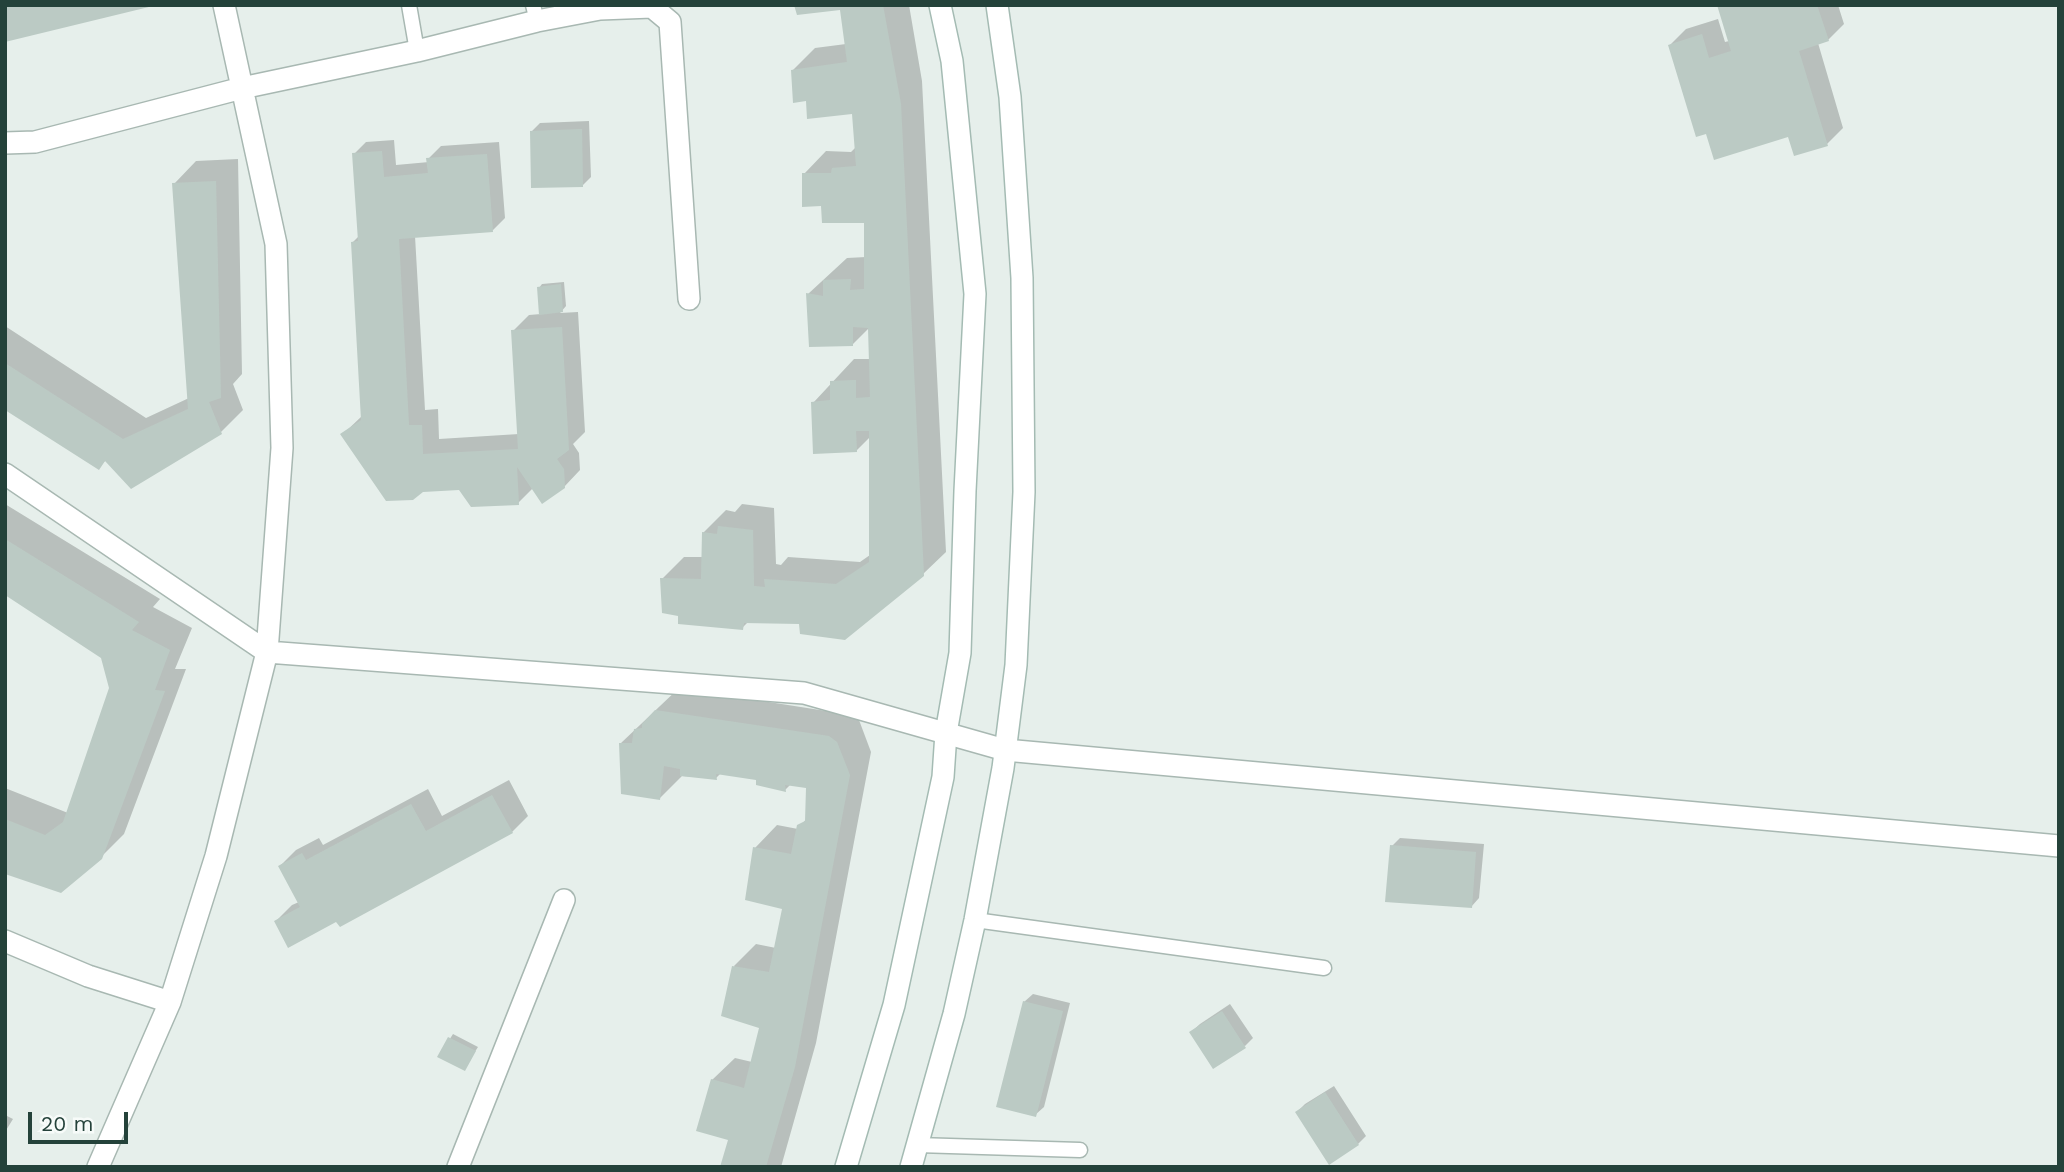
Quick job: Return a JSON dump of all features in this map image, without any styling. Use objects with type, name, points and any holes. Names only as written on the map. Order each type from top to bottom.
[{"type":"street","points":[[97,1167],[170,1002],[216,856],[267,652],[282,447],[276,244],[224,5]]},
{"type":"street","points":[[846,1167],[894,1005],[943,777],[946,733],[960,653],[975,294],[951,61],[940,5]]},
{"type":"street","points":[[911,1167],[954,1014],[975,920],[1005,750],[1016,665],[1024,492],[1023,305],[1010,97],[998,5]]},
{"type":"street","points":[[5,143],[35,142],[242,88],[417,51],[535,13],[652,6],[670,22],[689,299]]},
{"type":"street","points":[[5,474],[267,652],[804,693],[1005,750],[2059,846]]},
{"type":"street","points":[[458,1167],[564,900]]},
{"type":"street","points":[[5,941],[88,976],[170,1002]]},
{"type":"lane","points":[[409,5],[417,51]]},
{"type":"lane","points":[[975,920],[1324,968]]},
{"type":"lane","points":[[917,1146],[1080,1150]]},
{"type":"building","points":[[5,5],[153,5],[153,6],[5,42]]},
{"type":"building","points":[[794,5],[883,5],[901,104],[924,576],[845,640],[800,634],[799,624],[744,623],[743,630],[678,624],[678,616],[662,613],[660,578],[701,579],[702,532],[717,534],[718,526],[753,530],[754,586],[765,587],[764,579],[836,584],[869,562],[869,431],[856,431],[857,452],[813,454],[811,402],[830,400],[830,381],[856,380],[856,398],[870,397],[868,328],[853,327],[853,346],[809,347],[806,293],[823,296],[823,280],[851,279],[850,290],[864,289],[864,223],[822,223],[821,206],[802,207],[802,173],[831,173],[832,168],[856,166],[852,114],[807,119],[806,101],[793,103],[791,70],[847,62],[840,10],[797,15]]},
{"type":"building","points":[[1717,5],[1817,5],[1829,41],[1799,51],[1828,146],[1794,156],[1788,137],[1714,160],[1706,134],[1696,137],[1668,45],[1702,34],[1709,58],[1731,51]]},
{"type":"building","points":[[582,129],[583,187],[531,188],[530,131]]},
{"type":"building","points":[[382,151],[384,177],[428,173],[426,158],[487,154],[493,232],[399,239],[409,425],[422,425],[423,454],[518,449],[511,330],[562,327],[569,450],[557,459],[564,469],[565,488],[542,504],[517,467],[519,505],[471,507],[459,490],[423,492],[413,500],[386,501],[340,434],[361,420],[351,242],[358,241],[352,153]]},
{"type":"building","points":[[216,181],[221,398],[209,402],[222,434],[131,489],[105,461],[99,470],[5,410],[5,363],[123,439],[188,409],[172,183]]},
{"type":"building","points":[[561,284],[563,312],[539,315],[537,287]]},
{"type":"building","points":[[5,539],[139,622],[132,630],[170,650],[155,690],[165,691],[102,859],[61,893],[5,874],[5,819],[45,835],[63,822],[109,688],[101,658],[5,595]]},
{"type":"building","points":[[655,710],[829,736],[837,742],[850,775],[795,1067],[766,1167],[720,1167],[728,1140],[696,1131],[711,1079],[744,1088],[759,1028],[721,1016],[732,966],[769,972],[782,909],[745,900],[753,847],[791,854],[797,825],[805,821],[806,788],[785,785],[786,792],[756,785],[756,780],[716,774],[717,780],[680,776],[680,769],[664,766],[660,800],[621,794],[619,743],[632,743],[634,729],[642,728],[642,724]]},
{"type":"building","points":[[492,795],[513,833],[340,927],[336,922],[288,948],[274,921],[300,907],[278,866],[302,853],[306,860],[411,804],[426,831]]},
{"type":"building","points":[[1390,845],[1476,852],[1472,908],[1385,902]]},
{"type":"building","points":[[1023,1001],[1063,1011],[1036,1117],[996,1107]]},
{"type":"building","points":[[1222,1011],[1246,1048],[1213,1069],[1189,1032]]},
{"type":"building","points":[[448,1037],[476,1051],[465,1071],[437,1057]]},
{"type":"building","points":[[1325,1092],[1359,1145],[1329,1165],[1295,1112]]}]
